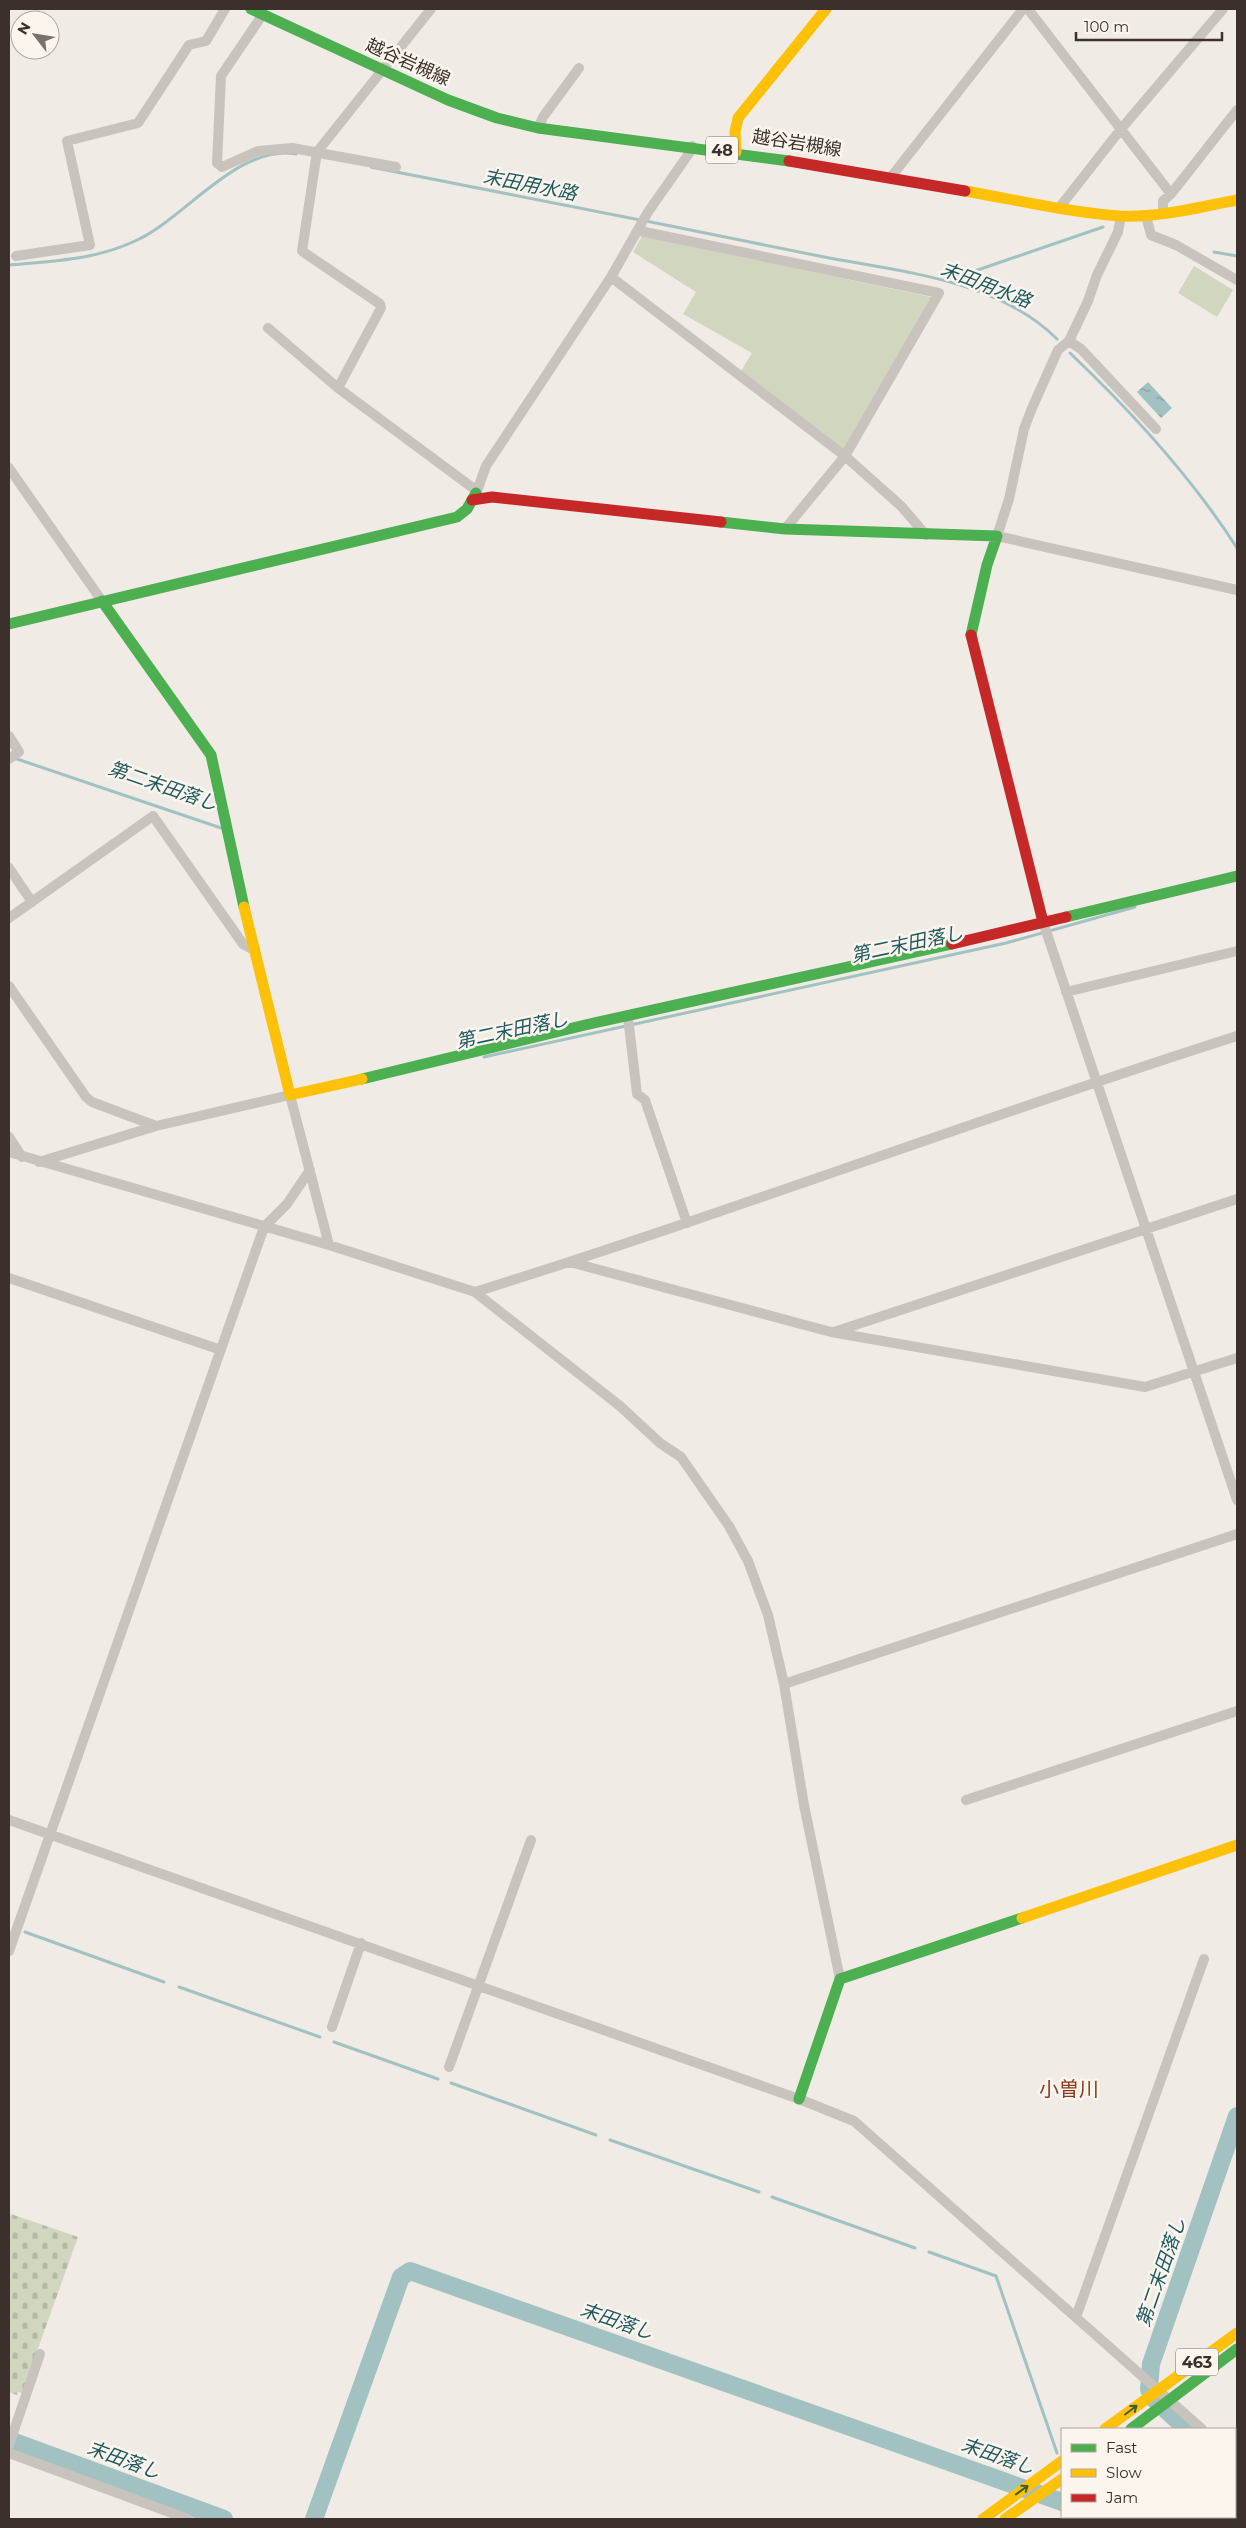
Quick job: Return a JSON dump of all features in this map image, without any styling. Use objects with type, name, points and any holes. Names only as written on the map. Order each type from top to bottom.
[{"type":"main road","points":[[736,152],[735,132],[738,118],[826,9]]},
{"type":"main road","name":"越谷岩槻線","points":[[258,11],[382,70],[479,112],[538,128],[736,152],[891,177],[1059,208],[1121,216],[1163,214],[1237,200]]},
{"type":"main road","points":[[9,624],[457,517],[467,509],[475,496],[785,529],[997,536],[985,575],[971,637],[1043,922]]},
{"type":"main road","points":[[102,601],[211,755],[254,950],[290,1095],[438,1062],[585,1025],[884,960],[1237,876]]},
{"type":"main road","points":[[799,2099],[840,1979],[1237,1845]]},
{"type":"main road","name":"463","points":[[1106,2428],[1237,2333]]},
{"type":"main road","name":"463","points":[[1132,2428],[1237,2349]]},
{"type":"main road","points":[[983,2519],[1061,2462]]},
{"type":"main road","points":[[1005,2519],[1061,2479]]},
{"type":"street","points":[[16,256],[90,245],[67,141],[138,123],[189,44],[206,41],[225,9]]},
{"type":"street","points":[[338,388],[381,308],[377,302],[302,251],[317,152],[431,9]]},
{"type":"street","points":[[891,177],[1023,9]]},
{"type":"street","points":[[1028,9],[1171,194]]},
{"type":"street","points":[[1059,208],[1121,128],[1223,9]]},
{"type":"street","points":[[258,11],[221,76],[217,163],[222,167],[258,151],[273,148],[292,148],[396,167]]},
{"type":"street","points":[[538,128],[543,117],[579,68]]},
{"type":"street","points":[[1163,214],[1163,201],[1171,194],[1237,110]]},
{"type":"street","points":[[268,328],[338,388],[475,496],[486,466],[611,277],[640,231],[648,212],[690,152],[692,146]]},
{"type":"street","points":[[1121,216],[1118,232],[1069,341],[1058,350],[1032,408],[1024,429],[1009,499],[997,536],[1237,590]]},
{"type":"street","points":[[1146,216],[1151,235],[1176,245],[1237,280]]},
{"type":"street","points":[[640,231],[939,293],[845,456],[785,529]]},
{"type":"street","points":[[611,277],[845,456],[901,506],[926,535]]},
{"type":"street","points":[[1069,341],[1081,349],[1156,429]]},
{"type":"street","points":[[9,468],[102,601]]},
{"type":"street","points":[[9,736],[19,752],[9,759]]},
{"type":"street","points":[[9,918],[153,816],[243,944],[254,950]]},
{"type":"street","points":[[9,868],[32,902]]},
{"type":"street","points":[[1043,922],[1237,1500]]},
{"type":"street","points":[[1066,992],[1237,952]]},
{"type":"street","points":[[9,986],[86,1097],[92,1102],[156,1126]]},
{"type":"street","points":[[628,1017],[637,1094],[645,1100],[687,1222]]},
{"type":"street","points":[[475,1292],[687,1222],[1096,1081],[1237,1036]]},
{"type":"street","points":[[39,1162],[156,1126],[290,1095],[329,1245]]},
{"type":"street","points":[[9,1137],[22,1157]]},
{"type":"street","points":[[9,1152],[329,1245],[475,1292],[620,1406],[660,1443],[681,1457],[729,1526],[748,1561],[768,1615],[784,1684],[804,1805],[840,1979]]},
{"type":"street","points":[[9,1951],[264,1226],[287,1204],[310,1170]]},
{"type":"street","points":[[831,1332],[1237,1199]]},
{"type":"street","points":[[569,1262],[831,1332],[1145,1387],[1237,1358]]},
{"type":"street","points":[[9,1278],[221,1350]]},
{"type":"street","points":[[784,1684],[1237,1534]]},
{"type":"street","points":[[966,1800],[1237,1710]]},
{"type":"street","points":[[9,1820],[842,2114],[865,2128],[1201,2428]]},
{"type":"street","points":[[449,2067],[531,1840]]},
{"type":"street","points":[[332,2027],[361,1944]]},
{"type":"street","points":[[1076,2317],[1204,1959]]},
{"type":"street","points":[[9,2446],[40,2354]]},
{"type":"street","points":[[9,2454],[188,2519]]},
{"type":"green space","points":[[642,236],[931,297],[845,450],[741,371],[752,353],[683,314],[696,292],[633,252]]},
{"type":"green space","points":[[1194,266],[1233,290],[1217,317],[1178,293]]},
{"type":"green space","points":[[11,2214],[78,2237],[22,2393],[18,2392],[17,2395],[9,2392],[9,2219]]},
{"type":"water","points":[[1148,382],[1172,408],[1161,418],[1137,392]]},
{"type":"waterway","name":"末田用水路","points":[[9,265],[73,259],[120,247],[154,231],[232,171],[253,160],[274,154],[296,154]]},
{"type":"waterway","name":"末田用水路","points":[[371,167],[640,220]]},
{"type":"waterway","name":"末田用水路","points":[[646,221],[917,274],[948,282],[978,291],[1007,303],[1033,319],[1057,339]]},
{"type":"waterway","points":[[969,273],[1103,227]]},
{"type":"waterway","points":[[1214,252],[1237,256]]},
{"type":"waterway","name":"末田用水路","points":[[1070,353],[1116,398],[1160,446],[1200,495],[1237,548]]},
{"type":"waterway","name":"第二末田落し","points":[[14,758],[224,829]]},
{"type":"waterway","name":"第二末田落し","points":[[484,1057],[1006,943],[1135,907]]},
{"type":"waterway","points":[[25,1932],[164,1982]]},
{"type":"waterway","points":[[179,1987],[320,2037]]},
{"type":"waterway","points":[[334,2042],[438,2079]]},
{"type":"waterway","points":[[451,2083],[596,2135]]},
{"type":"waterway","name":"第二末田落し","points":[[1186,2428],[1153,2398],[1149,2389],[1151,2364],[1237,2116]]},
{"type":"waterway","points":[[610,2140],[759,2192]]},
{"type":"waterway","points":[[772,2197],[915,2248]]},
{"type":"waterway","points":[[929,2252],[996,2276],[1057,2453]]},
{"type":"waterway","name":"末田落し","points":[[314,2519],[401,2277],[410,2271],[1061,2502]]},
{"type":"waterway","name":"末田落し","points":[[9,2440],[224,2519]]},
{"type":"traffic: fast","points":[[251,9],[448,100],[497,118],[538,128],[789,161]]},
{"type":"traffic: fast","points":[[9,624],[457,517],[467,509],[476,493]]},
{"type":"traffic: fast","points":[[721,522],[785,529],[997,536],[987,565],[971,635]]},
{"type":"traffic: fast","points":[[102,601],[211,755],[244,907]]},
{"type":"traffic: fast","points":[[1066,917],[1237,876]]},
{"type":"traffic: fast","points":[[362,1079],[585,1025],[952,944]]},
{"type":"traffic: fast","points":[[799,2099],[840,1979],[1022,1918]]},
{"type":"traffic: fast","points":[[1132,2428],[1237,2349]]},
{"type":"traffic: slow","points":[[736,152],[735,132],[738,118],[826,9]]},
{"type":"traffic: slow","points":[[965,191],[1062,209],[1120,216],[1164,214],[1237,200]]},
{"type":"traffic: slow","points":[[244,907],[290,1095],[362,1079]]},
{"type":"traffic: slow","points":[[1022,1918],[1237,1845]]},
{"type":"traffic: slow","points":[[1106,2428],[1237,2333]]},
{"type":"traffic: slow","points":[[983,2519],[1061,2462]]},
{"type":"traffic: slow","points":[[1005,2519],[1061,2480]]},
{"type":"traffic: jam","points":[[789,161],[965,191]]},
{"type":"traffic: jam","points":[[472,500],[492,497],[721,522]]},
{"type":"traffic: jam","points":[[971,635],[1043,922]]},
{"type":"traffic: jam","points":[[952,944],[1066,917]]},
{"type":"district","name":"小曽川","points":[[1069,2089]]}]
